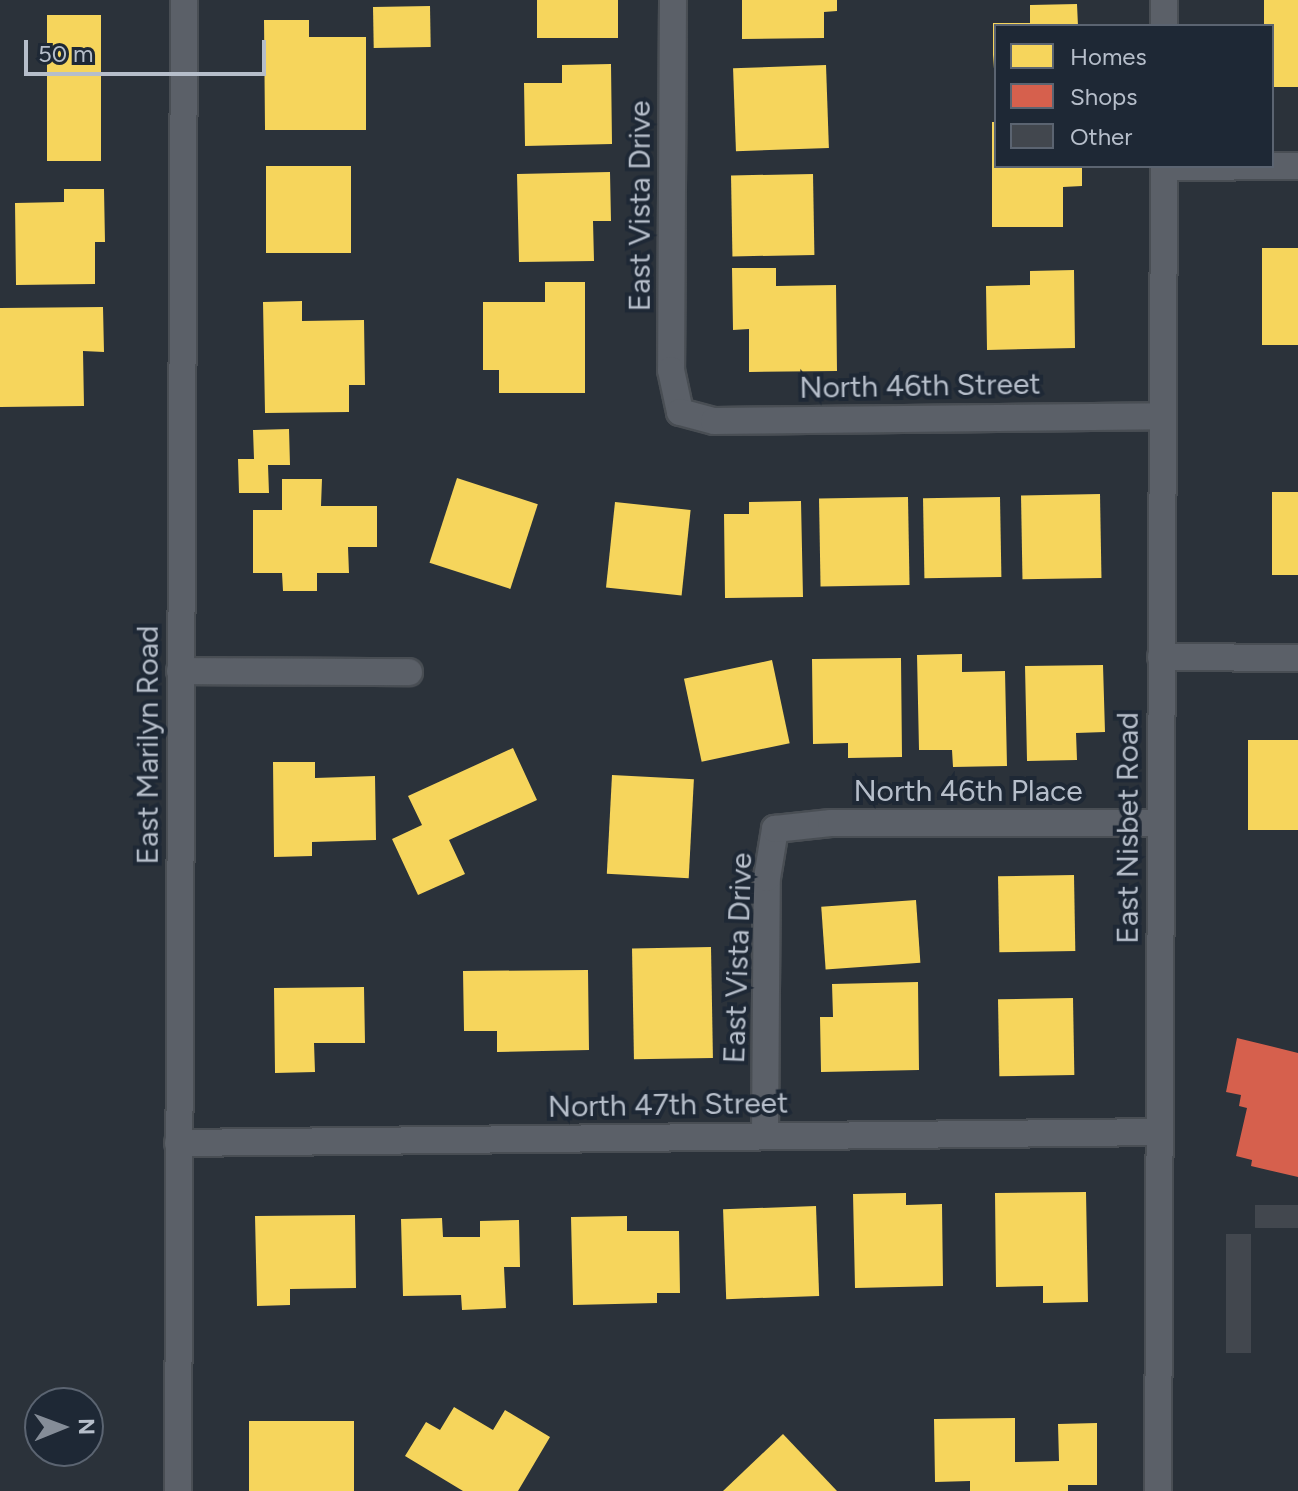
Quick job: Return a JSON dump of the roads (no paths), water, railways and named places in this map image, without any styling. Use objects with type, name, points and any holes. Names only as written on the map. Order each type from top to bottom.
[{"type":"street","name":"East Marilyn Road","points":[[178,1491],[184,0]]},
{"type":"street","name":"East Vista Drive","points":[[673,0],[671,370],[680,412]]},
{"type":"street","points":[[1164,0],[1164,24]]},
{"type":"street","points":[[1274,166],[1298,166]]},
{"type":"street","name":"East Nisbet Road","points":[[1158,1491],[1164,168]]},
{"type":"street","name":"North 46th Street","points":[[680,412],[714,421],[1163,416]]},
{"type":"street","points":[[1161,657],[1298,658]]},
{"type":"street","points":[[180,671],[409,672]]},
{"type":"street","name":"North 46th Place","points":[[775,829],[831,823],[1160,823]]},
{"type":"street","name":"East Vista Drive","points":[[765,1136],[767,878],[775,829]]},
{"type":"street","name":"North 47th Street","points":[[178,1143],[1159,1132]]}]
